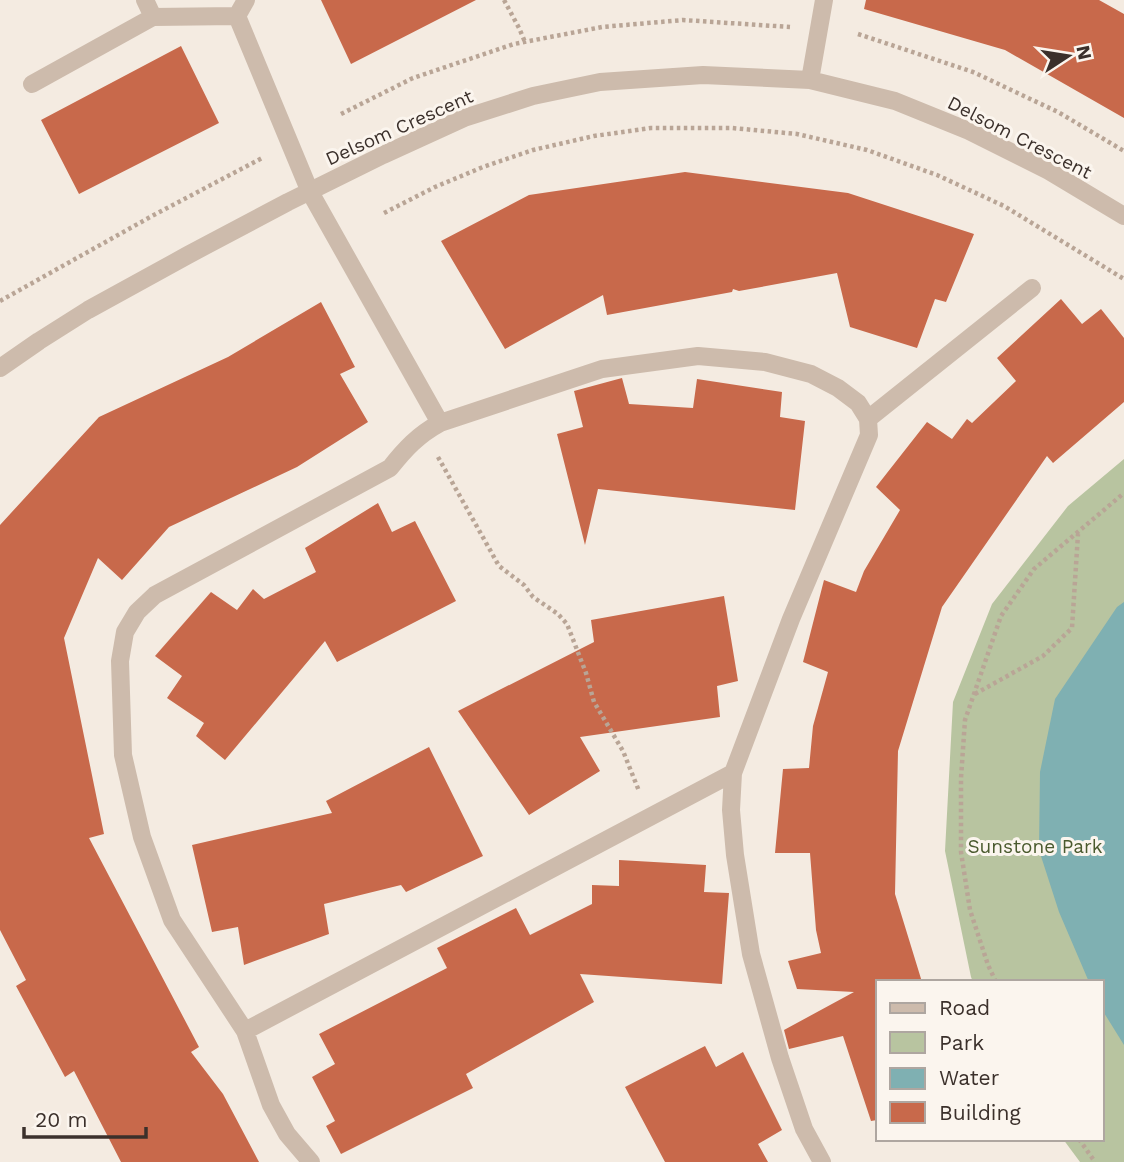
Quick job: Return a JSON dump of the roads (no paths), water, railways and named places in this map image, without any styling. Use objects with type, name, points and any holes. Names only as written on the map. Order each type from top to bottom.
[{"type":"street","points":[[145,0],[153,17]]},
{"type":"street","points":[[810,80],[824,0]]},
{"type":"street","points":[[32,84],[153,17],[242,8],[290,144],[310,192],[432,427]]},
{"type":"street","name":"Delsom Crescent","points":[[0,368],[88,310],[188,255],[383,155],[464,118],[533,96],[600,82],[704,75],[810,80],[895,101],[969,131],[1049,171],[1124,216]]},
{"type":"street","points":[[868,419],[1032,288]]},
{"type":"street","points":[[312,1162],[287,1134],[271,1105],[245,1031],[172,920],[142,837],[123,755],[120,661],[125,632],[137,612],[155,595],[390,468],[405,449],[432,427],[602,369],[698,356],[765,362],[811,374],[838,388],[858,403],[868,419],[869,435],[791,619],[733,773],[731,810],[735,855],[751,954],[780,1058],[804,1129],[822,1162]]},
{"type":"street","points":[[245,1031],[733,773]]},
{"type":"water","points":[[1124,602],[1124,1045],[1103,1011],[1103,980],[1088,980],[1059,912],[1039,850],[1040,772],[1055,699],[1117,607]]},
{"type":"park label","name":"Sunstone Park","points":[[1035,846]]}]
